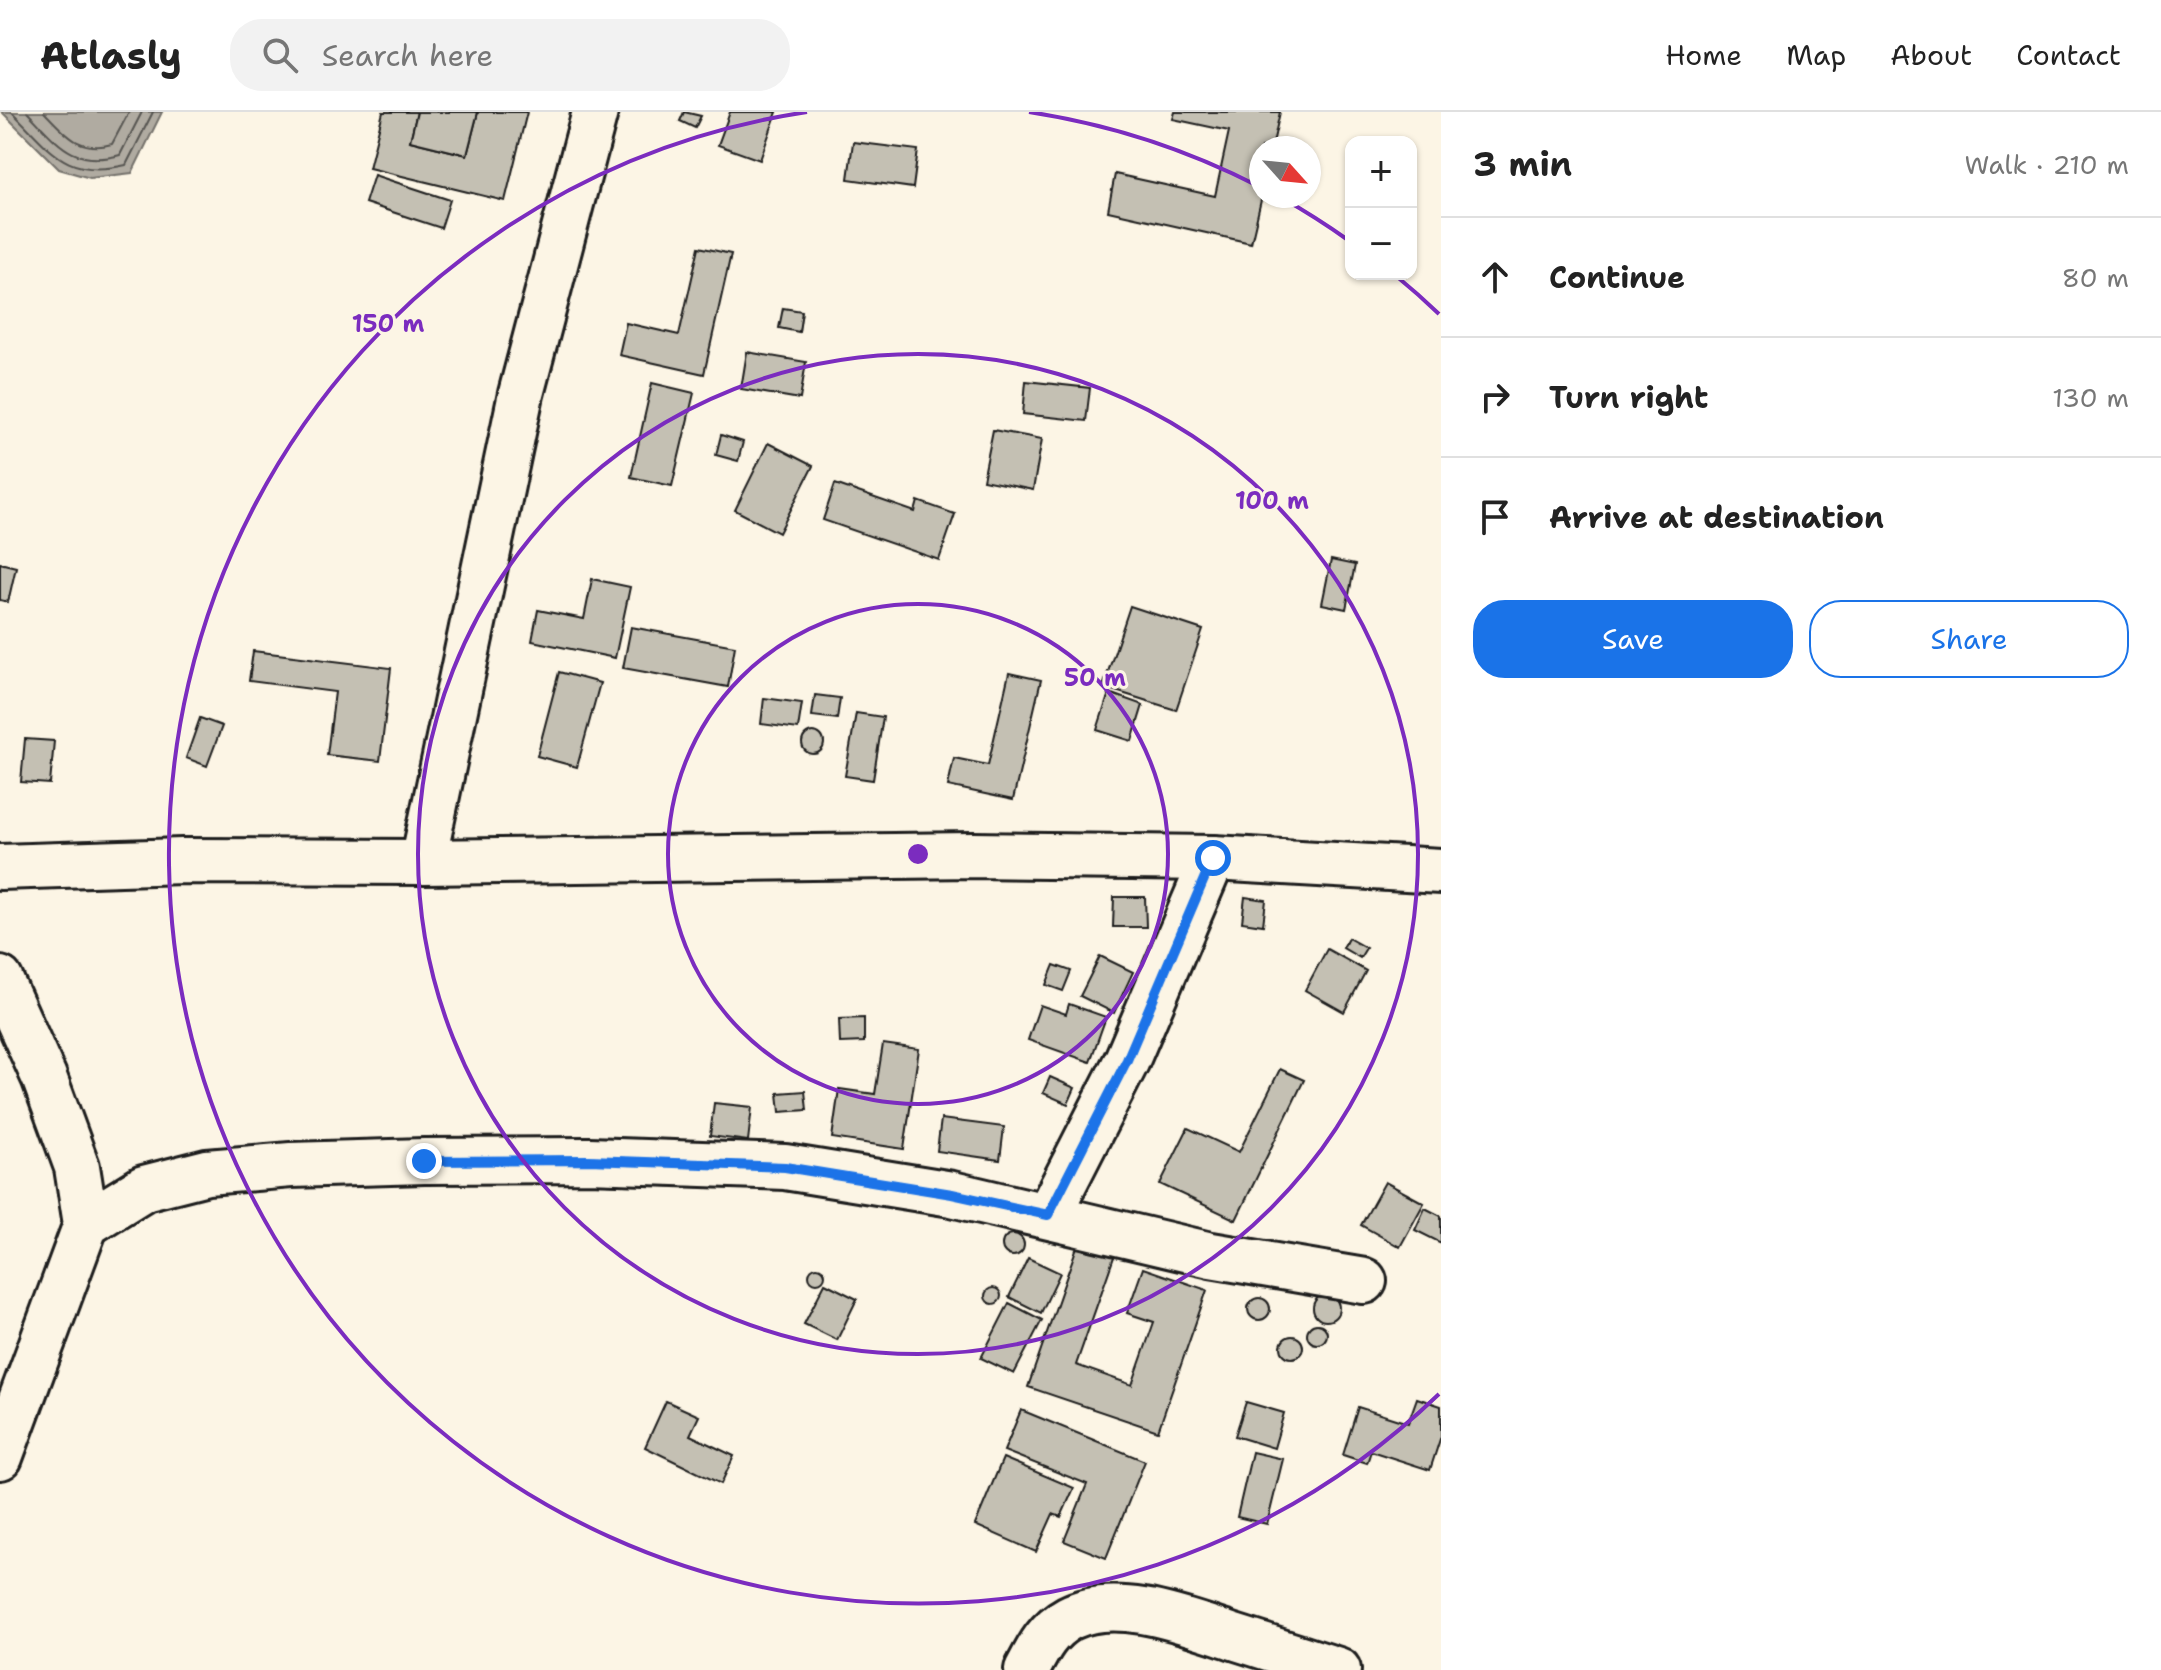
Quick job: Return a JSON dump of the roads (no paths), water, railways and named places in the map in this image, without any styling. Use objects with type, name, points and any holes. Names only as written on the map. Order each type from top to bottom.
[{"type":"street","points":[[423,862],[521,394],[595,112]]},
{"type":"street","points":[[0,867],[182,861],[423,862],[973,855],[1213,858],[1441,871]]},
{"type":"street","points":[[1048,1215],[1127,1060],[1213,858]]},
{"type":"street","points":[[0,979],[44,1077],[77,1167],[86,1224],[0,1457]]},
{"type":"street","points":[[86,1224],[144,1188],[207,1172],[291,1165],[589,1160],[785,1167],[952,1194],[1211,1255],[1364,1281]]},
{"type":"street","points":[[1027,1670],[1043,1639],[1071,1617],[1098,1610],[1123,1610],[1160,1614],[1338,1670]]},
{"type":"water","points":[[2,112],[162,112],[132,173],[90,178],[59,169]]}]
